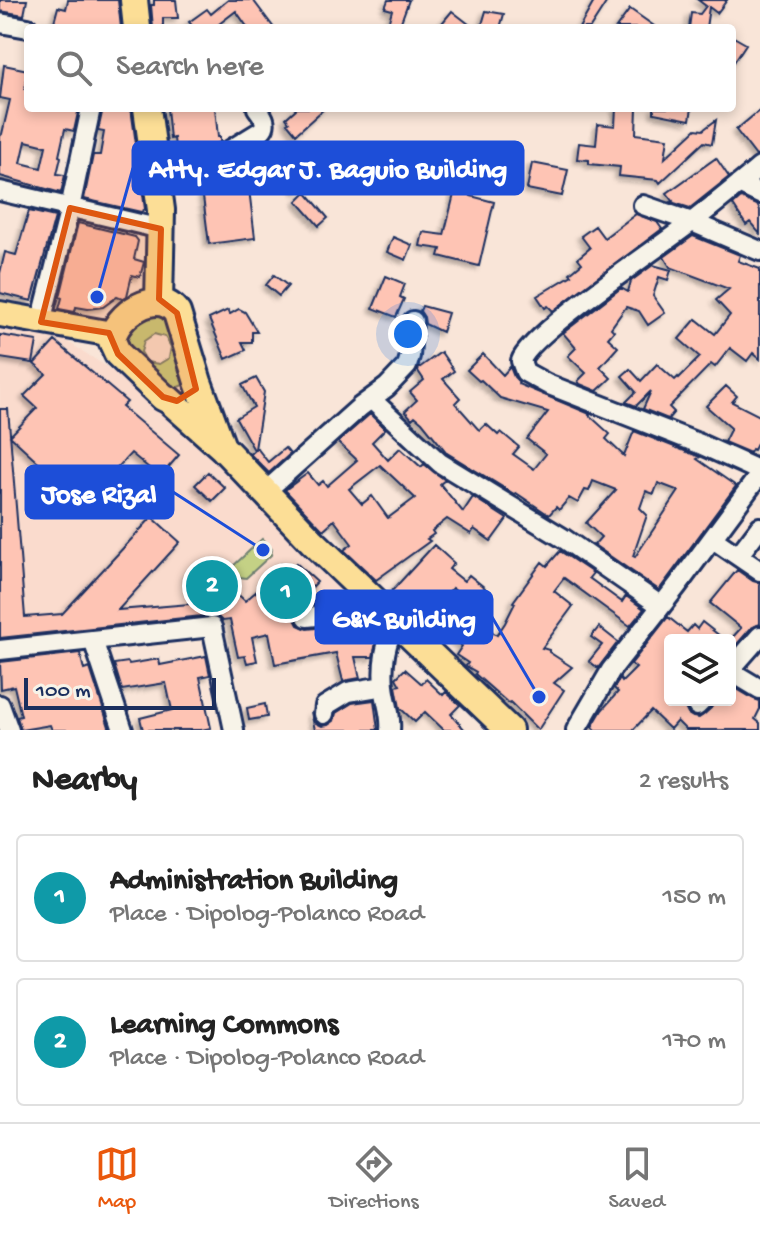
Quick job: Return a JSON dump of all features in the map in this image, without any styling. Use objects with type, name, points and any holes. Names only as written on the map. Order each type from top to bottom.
[{"type":"highway","points":[[134,0],[137,24]]},
{"type":"highway","points":[[148,112],[159,190],[159,302]]},
{"type":"highway","points":[[222,447],[177,313],[173,307],[159,302],[141,306],[121,320],[112,334],[118,354],[222,447],[389,616],[509,730]]},
{"type":"highway","points":[[169,400],[184,399],[198,382]]},
{"type":"main road","points":[[0,314],[112,334]]},
{"type":"street","points":[[0,23],[24,27]]},
{"type":"street","points":[[41,322],[90,112]]},
{"type":"street","points":[[159,190],[261,131],[265,120],[260,112]]},
{"type":"street","points":[[576,730],[611,670],[713,539],[760,472],[700,444],[547,384],[525,372],[521,361],[527,349],[562,319],[760,167]]},
{"type":"street","points":[[739,184],[760,194]]},
{"type":"street","points":[[0,191],[161,229]]},
{"type":"street","points":[[643,205],[760,251]]},
{"type":"street","points":[[265,492],[387,387],[407,366],[413,321]]},
{"type":"street","points":[[371,399],[440,463],[563,538],[661,606]]},
{"type":"street","points":[[738,556],[760,527]]},
{"type":"street","points":[[713,539],[760,571]]},
{"type":"street","points":[[307,617],[389,616],[383,671],[390,730]]},
{"type":"street","points":[[0,650],[212,627],[234,730]]},
{"type":"street","points":[[736,664],[760,636]]},
{"type":"street","points":[[93,640],[123,730]]},
{"type":"street","points":[[736,675],[760,689]]},
{"type":"street","points":[[324,714],[325,706],[348,692],[384,686]]},
{"type":"street","points":[[0,705],[9,730]]},
{"type":"highlighted area","points":[[70,208],[161,229],[159,299],[177,313],[196,389],[177,401],[163,397],[118,354],[109,333],[41,322]]},
{"type":"shaded area","points":[[0,326],[65,340],[163,403],[368,607],[0,641]]},
{"type":"green space","points":[[158,315],[164,316],[184,379],[183,385],[176,388],[170,387],[128,346],[124,337],[135,325]],"holes":[[[154,334],[165,337],[171,347],[169,358],[159,364],[147,362],[141,352],[144,341]]]},
{"type":"green space","points":[[262,539],[272,549],[271,555],[246,578],[240,577],[231,568]]},
{"type":"building","points":[[0,0],[27,0],[24,15],[0,11]]},
{"type":"building","points":[[68,0],[118,0],[121,24],[54,24],[58,7],[66,9]]},
{"type":"building","points":[[154,0],[176,0],[178,18],[163,18],[163,24],[153,24],[151,5],[154,5]]},
{"type":"building","points":[[228,0],[253,0],[271,24],[245,24],[236,11],[219,24],[189,22],[207,9],[211,14]]},
{"type":"building","points":[[388,0],[409,0],[400,24],[388,24],[392,10],[385,8]]},
{"type":"building","points":[[595,0],[608,0],[593,24],[581,24]]},
{"type":"building","points":[[698,0],[727,0],[717,13],[709,7],[707,24],[690,24],[691,13],[700,14],[706,6]]},
{"type":"building","points":[[630,9],[651,24],[619,24]]},
{"type":"building","points":[[452,11],[469,24],[441,24]]},
{"type":"building","points":[[486,11],[504,14],[501,24],[482,24]]},
{"type":"building","points":[[736,38],[746,44],[736,59]]},
{"type":"building","points":[[4,65],[24,69],[24,112],[78,112],[74,131],[65,129],[59,156],[57,174],[65,175],[61,193],[0,176],[0,136],[10,100],[0,98]],"holes":[[[26,141],[46,146],[41,168],[21,163]]]},
{"type":"building","points":[[760,110],[760,155],[756,156],[736,130]]},
{"type":"building","points":[[102,112],[132,112],[145,209],[141,212],[84,199],[93,155],[100,155],[104,132],[98,131]]},
{"type":"building","points":[[167,112],[215,112],[220,142],[177,167],[174,138],[170,139]]},
{"type":"building","points":[[293,112],[321,112],[296,134],[286,118]]},
{"type":"building","points":[[616,112],[637,112],[636,134],[668,138],[665,158],[696,129],[703,130],[716,120],[712,144],[704,142],[660,183],[658,180],[619,176],[620,167],[589,164],[589,160],[577,159],[579,143],[596,145],[598,124],[615,126]]},
{"type":"building","points":[[654,112],[691,112],[690,120]]},
{"type":"building","points":[[271,138],[309,182],[298,191],[258,153],[238,162]]},
{"type":"building","points":[[441,143],[470,146],[468,167],[473,169],[471,179],[475,180],[471,196],[494,202],[479,266],[439,256],[441,249],[420,246],[423,232],[444,235],[455,190],[458,168],[430,185],[420,170],[440,157]]},
{"type":"building","points":[[716,158],[729,177],[690,208],[671,202],[667,193]]},
{"type":"building","points":[[532,163],[568,170],[562,196],[527,189]]},
{"type":"building","points":[[247,173],[255,238],[209,244],[201,181]]},
{"type":"building","points":[[306,192],[328,218],[319,226],[297,201]]},
{"type":"building","points":[[741,198],[757,205],[760,210],[760,234],[750,222],[746,225],[733,205]]},
{"type":"building","points":[[29,211],[55,217],[32,301],[0,293],[0,273],[5,252],[16,255]]},
{"type":"building","points":[[636,214],[657,222],[662,229],[553,311],[548,306],[545,308],[537,296],[572,275],[570,273],[582,263],[578,258],[590,248],[581,236],[595,226],[604,238]]},
{"type":"building","points":[[78,223],[135,237],[138,241],[134,259],[144,262],[140,277],[132,275],[127,296],[122,299],[117,297],[103,307],[76,307],[75,312],[59,309]]},
{"type":"building","points":[[693,236],[740,255],[738,261],[760,269],[760,359],[753,353],[747,361],[730,348],[715,367],[711,364],[669,407],[674,412],[668,419],[643,409],[651,391],[636,406],[626,402],[636,392],[622,376],[630,369],[641,381],[657,364],[675,380],[679,378],[700,357],[679,339],[696,319],[715,334],[730,315],[716,300],[729,289],[670,267],[664,257]]},
{"type":"building","points":[[393,237],[412,245],[406,260],[387,252]]},
{"type":"building","points":[[653,265],[671,270],[668,280],[659,277],[653,296],[665,313],[648,325],[639,311],[626,307],[611,328],[614,331],[608,338],[618,347],[600,367],[611,378],[597,391],[580,384],[578,381],[586,373],[568,356],[576,348],[563,333],[621,288],[628,292],[631,281]]},
{"type":"building","points":[[274,275],[288,286],[279,296],[266,285]]},
{"type":"building","points":[[386,276],[405,284],[400,297],[404,299],[396,317],[373,308]]},
{"type":"building","points":[[422,306],[448,313],[442,332],[425,324],[420,311]]},
{"type":"building","points":[[239,309],[245,312],[257,332],[252,332],[252,342],[242,342],[246,350],[226,359],[209,319],[228,310],[230,314]]},
{"type":"building","points":[[0,335],[37,341],[33,363],[0,358]]},
{"type":"building","points":[[55,341],[127,402],[122,407],[179,455],[160,477],[131,453],[84,504],[10,436],[37,408],[24,396],[46,374],[34,364]]},
{"type":"building","points":[[441,352],[454,371],[443,379],[460,398],[455,403],[478,429],[486,424],[519,447],[513,454],[534,469],[546,454],[527,439],[548,412],[500,398],[479,381],[467,370],[483,354],[503,375],[510,367],[518,384],[590,414],[610,434],[606,439],[624,456],[634,431],[700,457],[697,459],[736,486],[659,590],[594,545],[601,537],[586,523],[616,490],[593,481],[578,503],[569,498],[559,510],[556,507],[549,515],[447,453],[422,422],[415,416],[412,419],[405,411],[417,400],[410,392],[424,380],[419,368]],"holes":[[[658,483],[679,491],[635,557],[633,556],[647,515],[640,508],[646,491],[654,494]]]},
{"type":"building","points":[[256,378],[264,392],[255,449],[268,462],[285,448],[290,454],[269,473],[250,454],[254,450],[236,418],[254,407],[242,385]]},
{"type":"building","points":[[726,386],[737,396],[732,402],[760,416],[760,438],[750,453],[724,442],[731,428],[706,406]]},
{"type":"building","points":[[0,409],[8,409],[25,617],[62,614],[152,517],[180,542],[118,610],[214,602],[186,577],[202,561],[245,601],[264,585],[281,564],[289,571],[296,563],[317,582],[297,603],[341,598],[342,601],[301,607],[295,619],[298,625],[307,629],[325,627],[326,633],[358,633],[358,628],[369,628],[369,633],[378,633],[373,657],[355,657],[360,678],[343,681],[336,653],[275,664],[269,633],[252,637],[257,661],[247,663],[245,656],[238,657],[230,620],[222,621],[211,615],[0,638]]},
{"type":"building","points":[[370,414],[385,429],[372,442],[388,460],[400,448],[421,467],[424,464],[445,480],[440,484],[463,512],[473,497],[507,519],[491,541],[474,529],[471,534],[447,519],[432,531],[434,534],[427,539],[430,541],[376,580],[344,550],[352,544],[334,520],[323,530],[285,490],[308,473],[318,485],[323,481],[327,486],[357,460],[338,442]],"holes":[[[380,465],[415,498],[388,518],[372,496],[362,504],[349,489]]]},
{"type":"building","points":[[208,472],[225,488],[212,501],[195,485]]},
{"type":"building","points":[[434,545],[454,563],[449,569],[464,581],[469,575],[485,588],[472,604],[452,588],[439,604],[459,621],[463,615],[497,635],[513,602],[542,562],[547,566],[560,551],[593,573],[589,578],[622,602],[626,596],[644,609],[630,626],[564,578],[554,591],[573,606],[542,648],[572,667],[554,683],[564,690],[538,730],[456,655],[462,646],[435,631],[390,593]]},
{"type":"building","points":[[737,570],[760,583],[760,624],[751,628],[736,645],[736,634],[741,628],[710,603]]},
{"type":"building","points":[[668,617],[687,632],[693,625],[697,629],[702,622],[717,634],[664,634],[664,706],[686,706],[688,714],[699,718],[712,706],[736,706],[736,688],[760,701],[755,719],[760,723],[760,730],[686,730],[677,721],[670,729],[651,711],[633,730],[595,730],[592,727],[602,710],[618,692],[614,688],[620,679],[622,682],[636,668],[631,664]]},
{"type":"building","points":[[599,627],[618,642],[598,668],[589,661],[602,645],[591,637]]},
{"type":"building","points":[[80,653],[84,670],[90,668],[110,730],[52,730],[50,725],[21,730],[14,686],[1,689],[0,662]]},
{"type":"building","points":[[206,656],[210,675],[200,677],[211,728],[143,730],[140,718],[172,710],[166,683],[122,690],[114,664],[159,659],[160,665]]},
{"type":"building","points":[[405,669],[422,684],[426,679],[460,705],[451,714],[465,730],[444,730],[425,712],[415,722],[400,708],[396,686],[400,685],[396,678]]},
{"type":"building","points":[[374,700],[378,730],[315,730],[311,712],[316,723],[328,725],[334,721],[336,713],[352,703]]},
{"type":"building","points":[[265,704],[267,717],[249,720],[247,708]]},
{"type":"place","name":"Atty. Edgar J. Baguio Building","points":[[97,297]]},
{"type":"place","name":"Jose Rizal","points":[[263,550]]},
{"type":"place","name":"Learning Commons","points":[[212,586]]},
{"type":"place","name":"Administration Building","points":[[286,593]]},
{"type":"place","name":"G&K Building","points":[[539,697]]}]
